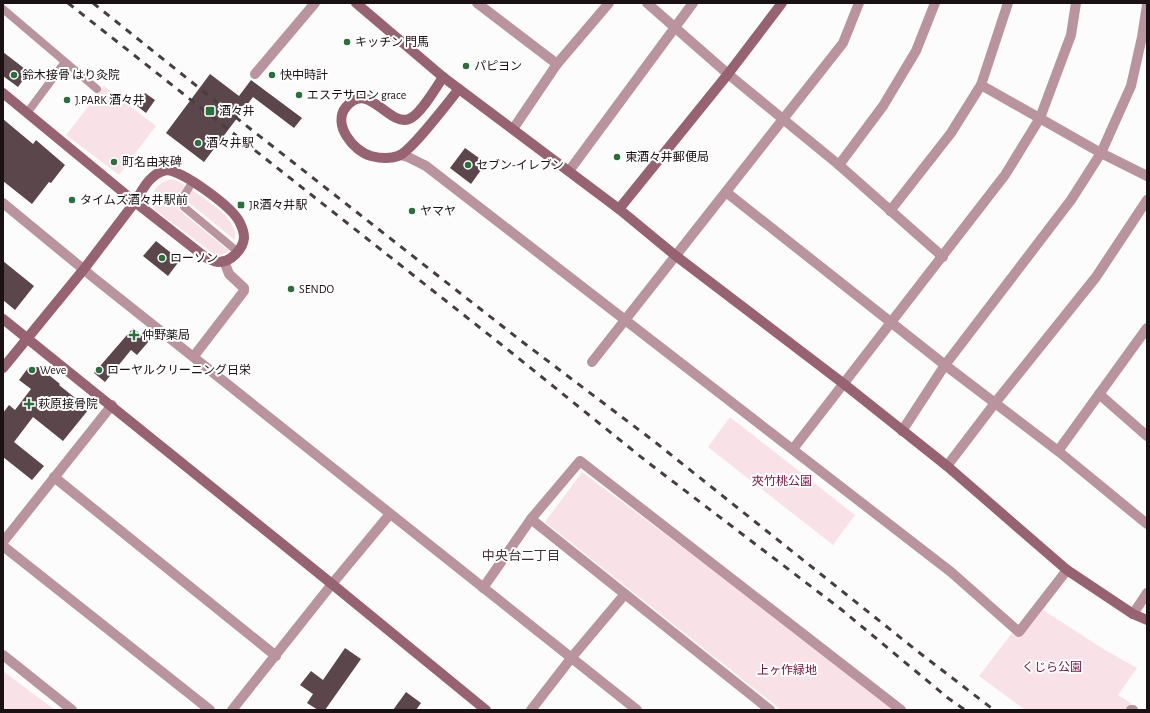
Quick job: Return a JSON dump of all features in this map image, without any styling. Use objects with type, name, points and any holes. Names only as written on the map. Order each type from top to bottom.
[{"type":"street","points":[[255,74],[315,3]]},
{"type":"street","points":[[356,3],[443,77],[619,209],[676,256],[844,384],[947,466],[1067,570],[1133,614],[1147,620]]},
{"type":"street","points":[[477,3],[557,64]]},
{"type":"street","points":[[513,129],[557,64],[609,3]]},
{"type":"street","points":[[647,3],[783,121],[838,165],[943,257]]},
{"type":"street","points":[[569,171],[693,3]]},
{"type":"street","points":[[619,209],[728,74],[782,3]]},
{"type":"street","points":[[592,362],[843,43],[859,3]]},
{"type":"street","points":[[838,165],[883,106],[913,57],[935,3]]},
{"type":"street","points":[[890,211],[951,132],[981,85],[1008,3]]},
{"type":"street","points":[[793,449],[1006,175],[1040,118],[1071,35],[1076,3]]},
{"type":"street","points":[[902,431],[945,365],[1071,200],[1101,153],[1131,86],[1142,37],[1147,5]]},
{"type":"street","points":[[443,77],[415,116],[407,120],[399,119],[362,97],[354,99],[344,108],[342,117],[341,127],[346,137],[355,146],[370,156],[387,158],[400,155],[408,157],[426,166],[951,572],[1019,632],[1067,570]]},
{"type":"street","points":[[981,85],[1101,153],[1147,176]]},
{"type":"street","points":[[400,155],[417,139],[459,89]]},
{"type":"street","points":[[3,93],[135,202],[205,257],[218,262],[224,261],[238,252],[244,237],[242,226],[234,214],[193,181],[172,171],[161,171],[151,178],[135,202],[84,269],[3,368]]},
{"type":"street","points":[[726,192],[945,365],[1058,451],[1147,524]]},
{"type":"street","points":[[947,466],[995,403],[1096,277],[1147,200]]},
{"type":"street","points":[[3,202],[84,269],[637,710]]},
{"type":"street","points":[[194,356],[244,291],[244,288],[229,274],[224,261]]},
{"type":"street","points":[[3,318],[486,710]]},
{"type":"street","points":[[1058,451],[1147,328]]},
{"type":"street","points":[[1099,394],[1147,436]]},
{"type":"street","points":[[3,542],[112,406]]},
{"type":"street","points":[[483,588],[531,519],[580,461],[901,710]]},
{"type":"street","points":[[54,478],[276,656]]},
{"type":"street","points":[[232,710],[332,584],[390,514]]},
{"type":"street","points":[[531,519],[770,710]]},
{"type":"street","points":[[3,546],[210,710]]},
{"type":"street","points":[[1133,614],[1147,592]]},
{"type":"street","points":[[531,710],[572,657],[625,594]]},
{"type":"street","points":[[3,655],[72,710]]},
{"type":"lane","points":[[3,9],[97,89]]},
{"type":"lane","points":[[27,113],[66,62]]},
{"type":"lane","points":[[193,181],[182,199],[184,207],[238,252]]},
{"type":"green space","points":[[104,86],[156,126],[119,175],[66,135]]},
{"type":"green space","points":[[172,179],[187,187],[177,201],[179,210],[229,251],[221,255],[214,254],[154,209],[152,199],[155,190],[162,183]]},
{"type":"green space","points":[[191,189],[212,204],[227,218],[235,232],[235,240],[188,202],[186,198]]},
{"type":"green space","name":"夾竹桃公園","points":[[730,417],[855,515],[833,545],[708,447]]},
{"type":"green space","name":"上ヶ作緑地","points":[[582,472],[900,710],[781,710],[545,522]]},
{"type":"green space","name":"くじら公園","points":[[1043,610],[1105,650],[1137,668],[1118,695],[1132,704],[1127,710],[1025,710],[979,676],[1012,633],[1020,638]]},
{"type":"green space","points":[[3,671],[55,710],[3,710]]},
{"type":"building","points":[[3,52],[29,72],[18,87],[3,76]]},
{"type":"building","name":"酒々井駅","points":[[210,74],[239,96],[251,80],[302,118],[294,128],[253,97],[204,162],[166,133]]},
{"type":"building","points":[[145,93],[155,100],[146,113],[137,106]]},
{"type":"building","points":[[3,119],[33,144],[36,140],[65,165],[51,183],[49,182],[32,204],[3,181]]},
{"type":"building","name":"セブン-イレブン","points":[[465,148],[486,163],[471,184],[450,168]]},
{"type":"building","name":"ローソン","points":[[156,241],[180,260],[168,276],[143,256]]},
{"type":"building","points":[[3,261],[34,286],[15,310],[3,300]]},
{"type":"building","points":[[133,328],[149,341],[137,355],[131,350],[105,382],[94,373]]},
{"type":"building","points":[[39,367],[89,409],[63,441],[33,417],[14,442],[44,466],[32,480],[3,457],[3,413],[9,405],[15,410],[31,389],[19,380],[28,368]]},
{"type":"building","points":[[345,648],[361,659],[325,710],[318,710],[307,703],[313,694],[300,685],[311,671],[323,680]]},
{"type":"building","points":[[406,692],[421,703],[416,710],[393,710]]},
{"type":"railway","points":[[68,3],[512,353],[646,461],[842,610],[948,698],[965,710]]},
{"type":"railway","points":[[93,3],[248,127],[520,340],[655,442],[921,654],[994,710]]},
{"type":"place","name":"キッチン 門馬","points":[[347,42]]},
{"type":"place","name":"パピヨン","points":[[466,66]]},
{"type":"place","name":"鈴木接骨 はり灸院","points":[[14,75]]},
{"type":"place","name":"快中時計","points":[[272,75]]},
{"type":"place","name":"エステサロン grace","points":[[299,95]]},
{"type":"place","name":"J.PARK 酒々井","points":[[67,100]]},
{"type":"place","name":"酒々井","points":[[210,111]]},
{"type":"place","name":"酒々井駅","points":[[198,143]]},
{"type":"place","name":"東酒々井郵便局","points":[[617,157]]},
{"type":"place","name":"町名由来碑","points":[[114,162]]},
{"type":"place","name":"セブン-イレブン","points":[[468,165]]},
{"type":"place","name":"タイムズ酒々井駅前","points":[[72,200]]},
{"type":"place","name":"JR酒々井駅","points":[[241,205]]},
{"type":"place","name":"ヤマヤ","points":[[412,211]]},
{"type":"place","name":"ローソン","points":[[162,258]]},
{"type":"place","name":"SENDO","points":[[291,289]]},
{"type":"place","name":"仲野薬局","points":[[134,335]]},
{"type":"place","name":"Weve","points":[[32,370]]},
{"type":"place","name":"ローヤルクリーニング日栄","points":[[99,370]]},
{"type":"place","name":"萩原接骨院","points":[[29,404]]},
{"type":"district","name":"中央台二丁目","points":[[521,556]]}]
